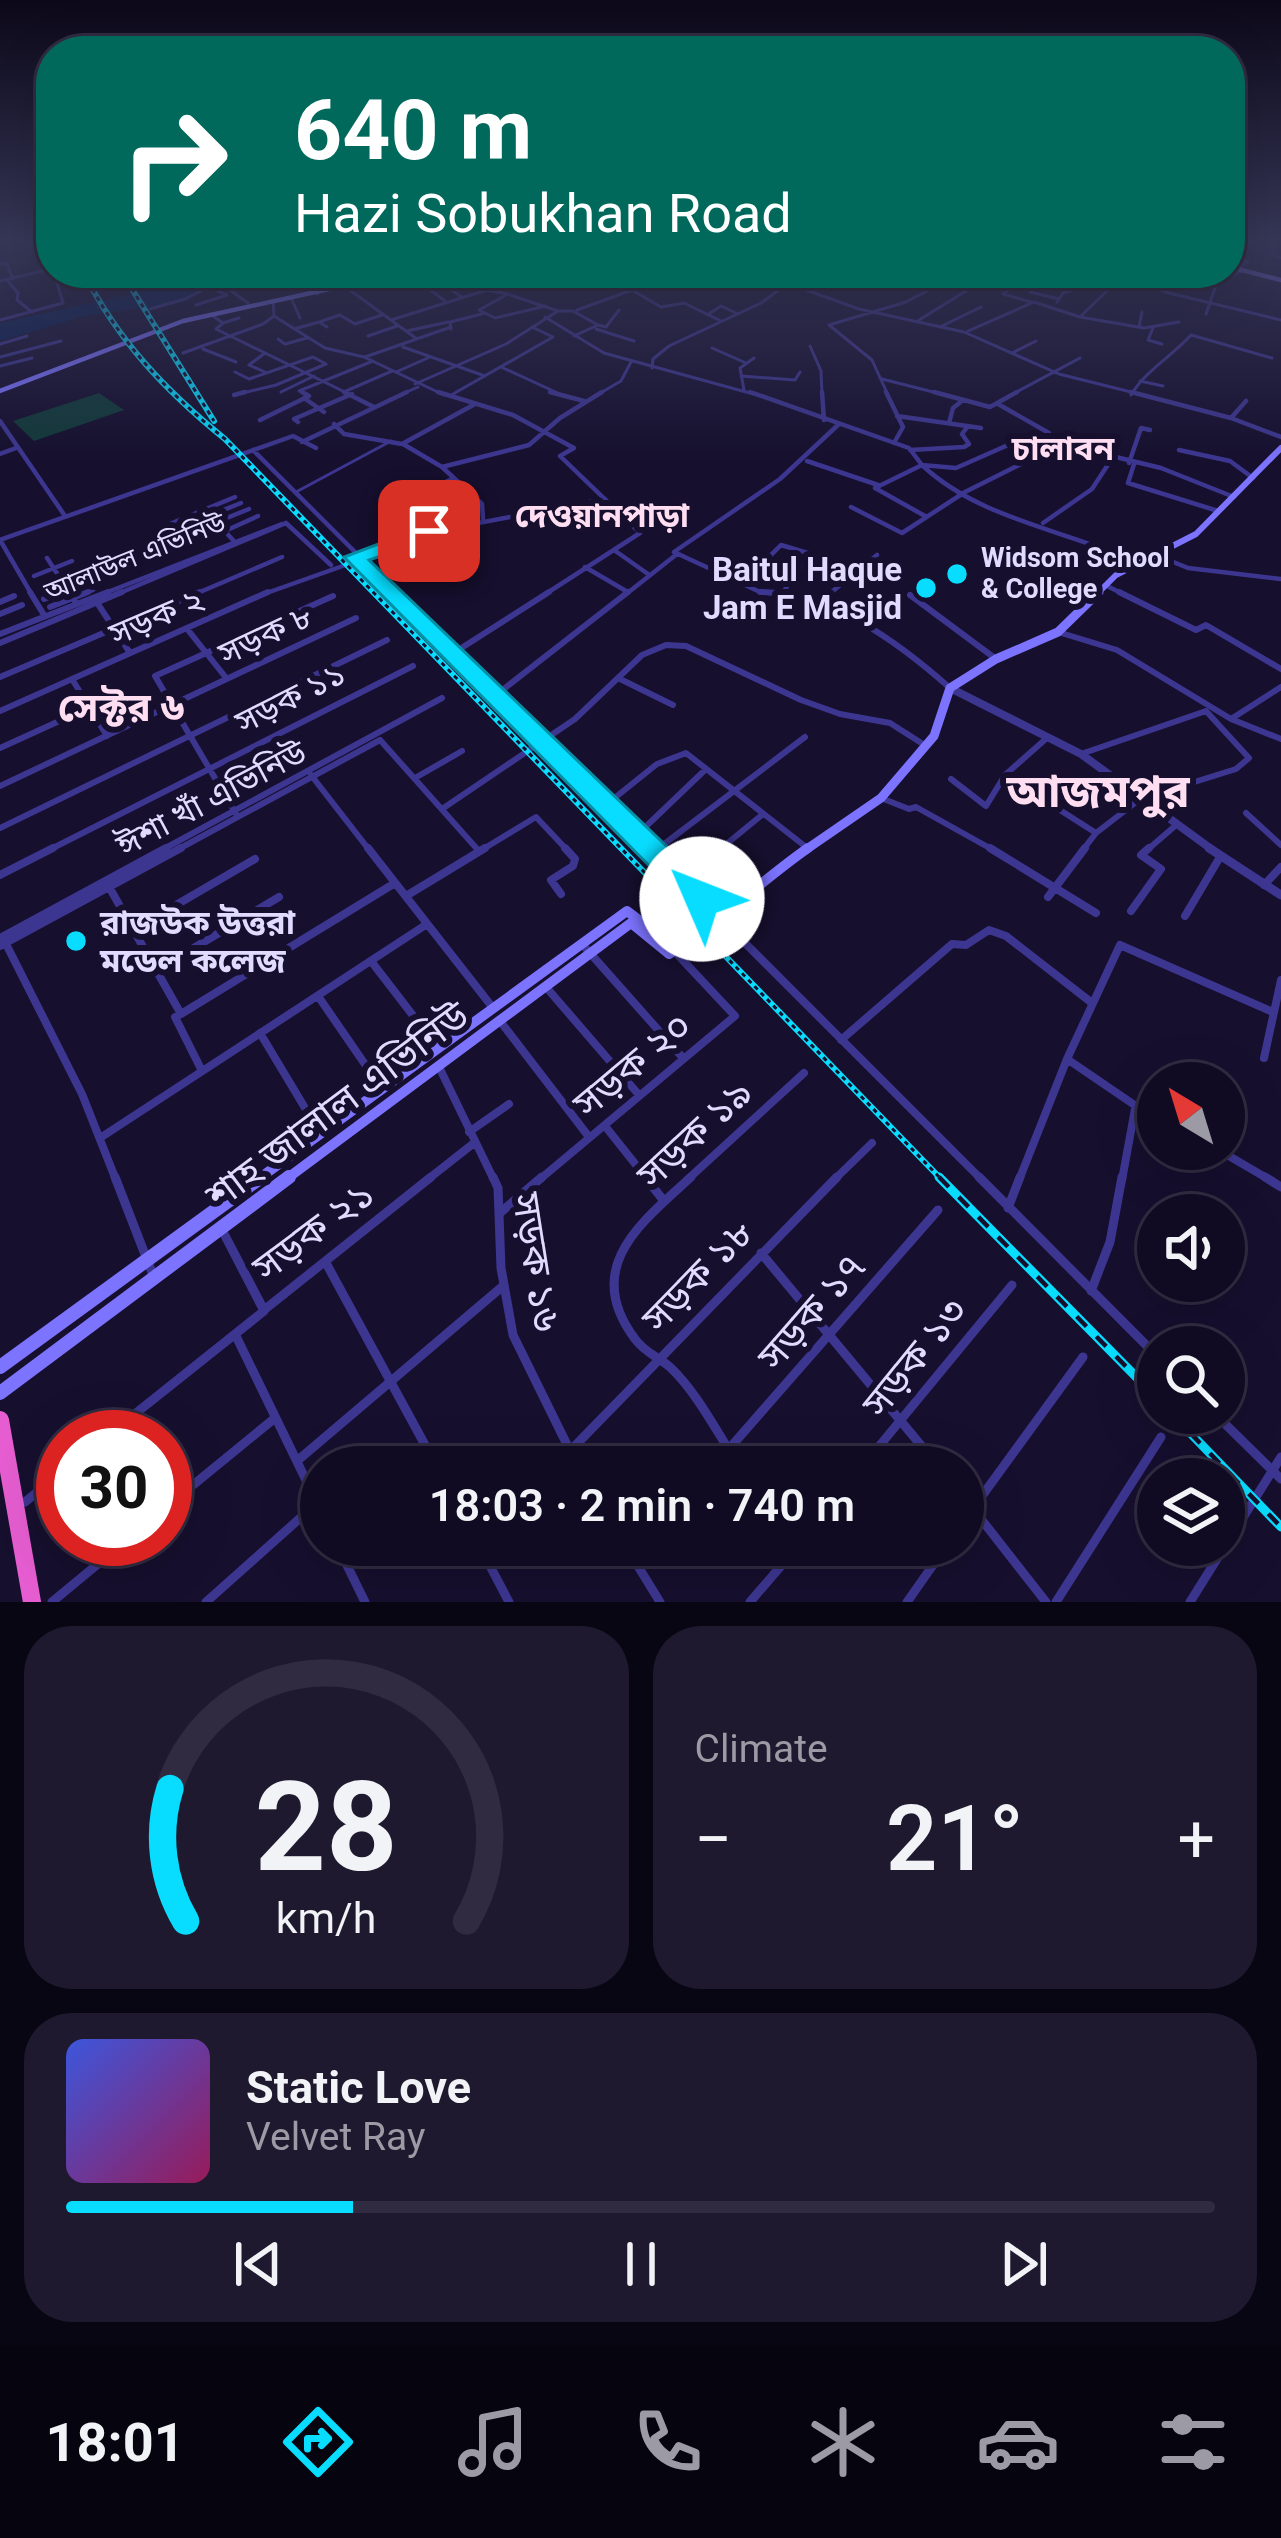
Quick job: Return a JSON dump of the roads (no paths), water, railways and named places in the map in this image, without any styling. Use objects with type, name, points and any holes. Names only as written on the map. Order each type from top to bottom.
[{"type":"highway","points":[[0,1420],[32,1602]]},
{"type":"main road","points":[[0,391],[156,329],[211,314]]},
{"type":"main road","points":[[676,953],[806,847],[880,798],[940,724],[944,696],[950,688],[996,659],[1058,632],[1132,560],[1156,555],[1196,534],[1281,448]]},
{"type":"main road","name":"শাহ জালাল এভিনিউ","points":[[0,1367],[438,1048],[546,987],[627,910],[672,945],[702,930]]},
{"type":"main road","name":"শাহ জালাল এভিনিউ","points":[[0,1393],[439,1066],[497,1014],[586,949],[631,923],[662,952],[676,953]]},
{"type":"street","points":[[215,314],[223,323]]},
{"type":"street","points":[[272,314],[307,338],[364,357],[417,385],[546,432],[574,448],[560,456],[640,533],[463,647]]},
{"type":"street","points":[[298,314],[300,318]]},
{"type":"street","points":[[391,320],[410,314]]},
{"type":"street","points":[[364,357],[484,314]]},
{"type":"street","points":[[302,442],[506,344],[552,314]]},
{"type":"street","points":[[577,314],[595,327],[634,341]]},
{"type":"street","points":[[574,336],[611,324],[617,314]]},
{"type":"street","points":[[709,314],[724,322]]},
{"type":"street","points":[[652,368],[653,359],[670,346],[739,314]]},
{"type":"street","points":[[874,314],[829,325],[869,352],[903,427],[894,443]]},
{"type":"street","points":[[888,314],[964,332],[1051,370],[1132,396],[1232,418],[1281,436]]},
{"type":"street","points":[[916,321],[928,314]]},
{"type":"street","points":[[942,326],[966,314]]},
{"type":"street","points":[[964,332],[1007,314]]},
{"type":"street","points":[[1070,314],[1139,327],[1179,322]]},
{"type":"street","points":[[1080,317],[1083,314]]},
{"type":"street","points":[[1139,327],[1142,314]]},
{"type":"street","points":[[294,329],[340,316],[355,324],[383,315],[417,339]]},
{"type":"street","points":[[183,353],[230,338],[274,316]]},
{"type":"street","points":[[545,317],[604,353],[743,390],[910,449],[964,447],[969,444],[962,441],[968,438],[962,434],[968,426]]},
{"type":"street","points":[[239,318],[216,329],[374,406]]},
{"type":"street","points":[[319,322],[327,327]]},
{"type":"street","points":[[368,335],[397,326]]},
{"type":"street","points":[[406,332],[451,327]]},
{"type":"street","points":[[448,396],[553,337],[532,327]]},
{"type":"street","points":[[1153,328],[1148,340],[1162,344]]},
{"type":"street","points":[[1132,396],[1140,381],[1191,335],[1272,358]]},
{"type":"street","points":[[0,344],[27,336]]},
{"type":"street","points":[[278,339],[285,344],[307,338]]},
{"type":"street","points":[[0,357],[61,341]]},
{"type":"street","points":[[1012,352],[1036,341]]},
{"type":"street","points":[[399,346],[485,376]]},
{"type":"street","points":[[810,346],[821,371],[824,420]]},
{"type":"street","points":[[200,347],[236,362]]},
{"type":"street","points":[[712,348],[746,363]]},
{"type":"street","points":[[266,353],[249,365],[268,373]]},
{"type":"street","points":[[281,392],[346,354]]},
{"type":"street","points":[[249,380],[313,357],[333,369]]},
{"type":"street","points":[[298,422],[294,419],[430,357]]},
{"type":"street","points":[[0,366],[32,358]]},
{"type":"street","points":[[743,390],[740,368],[754,358]]},
{"type":"street","points":[[882,379],[987,407],[1031,388],[1051,370],[1080,358]]},
{"type":"street","points":[[260,420],[308,396],[299,391],[373,361]]},
{"type":"street","points":[[442,466],[506,454],[546,432],[620,381],[632,361]]},
{"type":"street","points":[[501,367],[554,394],[587,402]]},
{"type":"street","points":[[236,372],[260,386]]},
{"type":"street","points":[[741,376],[794,380],[800,372]]},
{"type":"street","points":[[234,395],[311,375]]},
{"type":"street","points":[[1140,381],[1163,386]]},
{"type":"street","points":[[304,398],[322,410]]},
{"type":"street","points":[[949,423],[953,408],[963,400]]},
{"type":"street","points":[[1232,418],[1246,401]]},
{"type":"street","points":[[402,444],[475,404]]},
{"type":"street","points":[[998,404],[1049,433],[1051,441],[1161,468],[1234,497]]},
{"type":"street","points":[[897,416],[981,428]]},
{"type":"street","points":[[0,421],[65,516]]},
{"type":"street","points":[[334,424],[344,434],[402,444],[442,466],[482,504],[483,519]]},
{"type":"street","points":[[838,424],[807,461],[674,552],[765,593],[784,592],[864,623],[908,651],[950,688],[1081,754],[1175,826],[1281,895]]},
{"type":"street","points":[[1150,430],[1141,428],[1128,482],[1218,511]]},
{"type":"street","points":[[47,619],[1,543],[292,436],[316,448]]},
{"type":"street","points":[[296,492],[391,441]]},
{"type":"street","points":[[922,464],[935,471],[960,469],[1008,446]]},
{"type":"street","points":[[0,454],[16,448]]},
{"type":"street","points":[[910,449],[962,494],[1132,560]]},
{"type":"street","points":[[253,450],[1137,1336]]},
{"type":"street","points":[[1179,450],[1222,458],[1253,478]]},
{"type":"street","points":[[851,507],[899,533],[1035,457]]},
{"type":"street","points":[[1043,523],[1060,506],[1100,485],[1111,459]]},
{"type":"street","points":[[807,461],[878,485]]},
{"type":"street","points":[[922,464],[874,488],[925,516]]},
{"type":"street","points":[[406,540],[416,501],[410,499],[454,478]]},
{"type":"street","name":"সড়ক ২","points":[[0,710],[355,557],[517,511],[606,499]]},
{"type":"street","points":[[193,527],[238,500]]},
{"type":"street","points":[[165,526],[248,509]]},
{"type":"street","points":[[212,516],[232,539]]},
{"type":"street","points":[[225,531],[258,516]]},
{"type":"street","points":[[194,552],[266,523]]},
{"type":"street","points":[[0,643],[94,596],[286,523],[332,566]]},
{"type":"street","name":"আলাউল এভিনিউ","points":[[94,596],[232,539],[286,523]]},
{"type":"street","points":[[743,583],[781,545],[811,554],[784,592]]},
{"type":"street","points":[[614,550],[648,574]]},
{"type":"street","points":[[494,696],[677,554]]},
{"type":"street","points":[[817,604],[877,555]]},
{"type":"street","points":[[1156,555],[1188,568],[1281,579]]},
{"type":"street","points":[[0,676],[282,556]]},
{"type":"street","points":[[47,558],[65,578],[75,600]]},
{"type":"street","points":[[34,576],[72,561]]},
{"type":"street","points":[[585,567],[626,591]]},
{"type":"street","points":[[45,586],[65,578]]},
{"type":"street","points":[[44,599],[89,582]]},
{"type":"street","points":[[1106,585],[1196,630],[1207,626],[1281,670]]},
{"type":"street","points":[[910,595],[996,659]]},
{"type":"street","points":[[0,602],[14,596]]},
{"type":"street","points":[[50,607],[94,596]]},
{"type":"street","points":[[94,596],[130,653]]},
{"type":"street","points":[[236,815],[154,676],[333,596]]},
{"type":"street","name":"আলাউল এভিনিউ","points":[[2,633],[47,619],[75,600]]},
{"type":"street","points":[[0,614],[22,605]]},
{"type":"street","name":"সড়ক ৮","points":[[0,786],[356,618]]},
{"type":"street","points":[[0,624],[2,633]]},
{"type":"street","points":[[188,629],[227,679]]},
{"type":"street","points":[[1058,632],[1117,650],[1231,719],[1281,739]]},
{"type":"street","points":[[0,828],[387,640]]},
{"type":"street","points":[[442,809],[575,719],[642,655],[676,644],[801,700],[850,717],[890,723],[926,746]]},
{"type":"street","name":"সড়ক ১১","points":[[0,875],[412,666]]},
{"type":"street","points":[[617,678],[673,705]]},
{"type":"street","points":[[72,679],[107,736]]},
{"type":"street","points":[[1231,719],[1280,685]]},
{"type":"street","points":[[442,698],[379,738],[478,850]]},
{"type":"street","points":[[0,748],[90,707]]},
{"type":"street","points":[[1048,897],[1096,833],[1140,799],[1235,769],[1249,758],[1206,711],[1081,754]]},
{"type":"street","points":[[654,852],[805,737]]},
{"type":"street","points":[[951,779],[986,806],[1005,775],[1048,737]]},
{"type":"street","name":"ঈশা খাঁ এভিনিউ","points":[[2,941],[379,738]]},
{"type":"street","points":[[416,778],[462,751]]},
{"type":"street","points":[[606,805],[676,754],[686,752],[806,847]]},
{"type":"street","points":[[637,836],[706,769]]},
{"type":"street","points":[[311,775],[590,1138]]},
{"type":"street","points":[[1005,775],[1096,833]]},
{"type":"street","points":[[880,798],[909,809],[916,807],[1004,859],[1058,884],[1096,913]]},
{"type":"street","points":[[1246,813],[1281,845]]},
{"type":"street","points":[[683,880],[763,814]]},
{"type":"street","points":[[406,896],[532,818],[540,818],[575,859],[573,866],[551,880],[561,894]]},
{"type":"street","points":[[1131,911],[1161,869],[1141,856],[1175,826]]},
{"type":"street","points":[[1185,916],[1220,856]]},
{"type":"street","points":[[134,928],[255,859]]},
{"type":"street","points":[[1264,885],[1281,867]]},
{"type":"street","points":[[202,1071],[175,1017],[395,883]]},
{"type":"street","points":[[107,885],[181,1014]]},
{"type":"street","points":[[157,970],[279,897]]},
{"type":"street","points":[[100,1138],[427,924]]},
{"type":"street","points":[[841,1040],[952,944],[966,946],[988,930],[1006,936],[1092,1004]]},
{"type":"street","points":[[2,941],[100,1138],[154,1278]]},
{"type":"street","points":[[1008,1208],[1067,1059],[1120,945],[1274,1012]]},
{"type":"street","points":[[586,949],[683,1059]]},
{"type":"street","name":"সড়ক ২০","points":[[501,1212],[735,1016],[676,953]]},
{"type":"street","points":[[371,961],[438,1048]]},
{"type":"street","points":[[1264,1058],[1281,980]]},
{"type":"street","points":[[546,987],[639,1095]]},
{"type":"street","points":[[317,996],[382,1089]]},
{"type":"street","points":[[260,1034],[320,1134]]},
{"type":"street","points":[[1067,1059],[1135,1108],[1114,1223],[1091,1291]]},
{"type":"street","name":"সড়ক ১৬","points":[[439,1066],[498,1188],[503,1286],[513,1335],[566,1446]]},
{"type":"street","name":"সড়ক ১৯","points":[[658,1359],[645,1352],[618,1302],[616,1266],[626,1237],[804,1073]]},
{"type":"street","name":"সড়ক ২১","points":[[221,1228],[264,1310],[509,1104]]},
{"type":"street","points":[[604,1126],[664,1201]]},
{"type":"street","name":"সড়ক ১৮","points":[[575,1446],[760,1252],[872,1143]]},
{"type":"street","points":[[1245,1166],[1281,1187]]},
{"type":"street","name":"সড়ক ১৭","points":[[732,1446],[938,1210]]},
{"type":"street","name":"সড়ক ২১","points":[[140,1410],[264,1310],[232,1249]]},
{"type":"street","points":[[760,1252],[923,1446]]},
{"type":"street","points":[[326,1262],[426,1446]]},
{"type":"street","name":"সড়ক ১৩","points":[[879,1446],[1012,1285]]},
{"type":"street","points":[[297,1461],[503,1286]]},
{"type":"street","points":[[235,1334],[300,1467]]},
{"type":"street","points":[[984,1493],[1082,1357]]},
{"type":"street","points":[[658,1359],[668,1366],[725,1446]]},
{"type":"street","points":[[192,1486],[275,1418]]},
{"type":"street","points":[[1235,1434],[1277,1475]]},
{"type":"street","points":[[1056,1602],[1161,1437]]},
{"type":"street","points":[[1192,1601],[1277,1475],[1281,1457]]},
{"type":"street","points":[[25,1502],[36,1493]]},
{"type":"street","points":[[984,1522],[1046,1602]]},
{"type":"street","points":[[206,1602],[300,1523]]},
{"type":"street","points":[[52,1602],[95,1566]]},
{"type":"street","points":[[348,1566],[364,1602]]},
{"type":"street","points":[[490,1566],[509,1602]]},
{"type":"street","points":[[638,1566],[660,1602]]},
{"type":"street","points":[[750,1602],[780,1566]]},
{"type":"street","points":[[907,1602],[932,1566]]},
{"type":"water","points":[[42,314],[100,314],[0,341],[0,323]]},
{"type":"railway","points":[[107,314],[163,383],[225,439],[942,1180]]},
{"type":"railway","points":[[147,314],[214,421]]},
{"type":"railway","points":[[939,1177],[1137,1378]]},
{"type":"railway","points":[[1191,1434],[1281,1527]]},
{"type":"place","name":"Widsom School & College","points":[[957,574]]},
{"type":"place","name":"Baitul Haque Jam E Masjid","points":[[926,588]]},
{"type":"place","name":"রাজউক উত্তরা মডেল কলেজ","points":[[76,941]]},
{"type":"district","name":"চালাবন","points":[[1063,448]]},
{"type":"district","name":"দেওয়ানপাড়া","points":[[602,515]]},
{"type":"district","name":"সেক্টর ৬","points":[[121,707]]},
{"type":"district","name":"আজমপুর","points":[[1098,791]]}]
